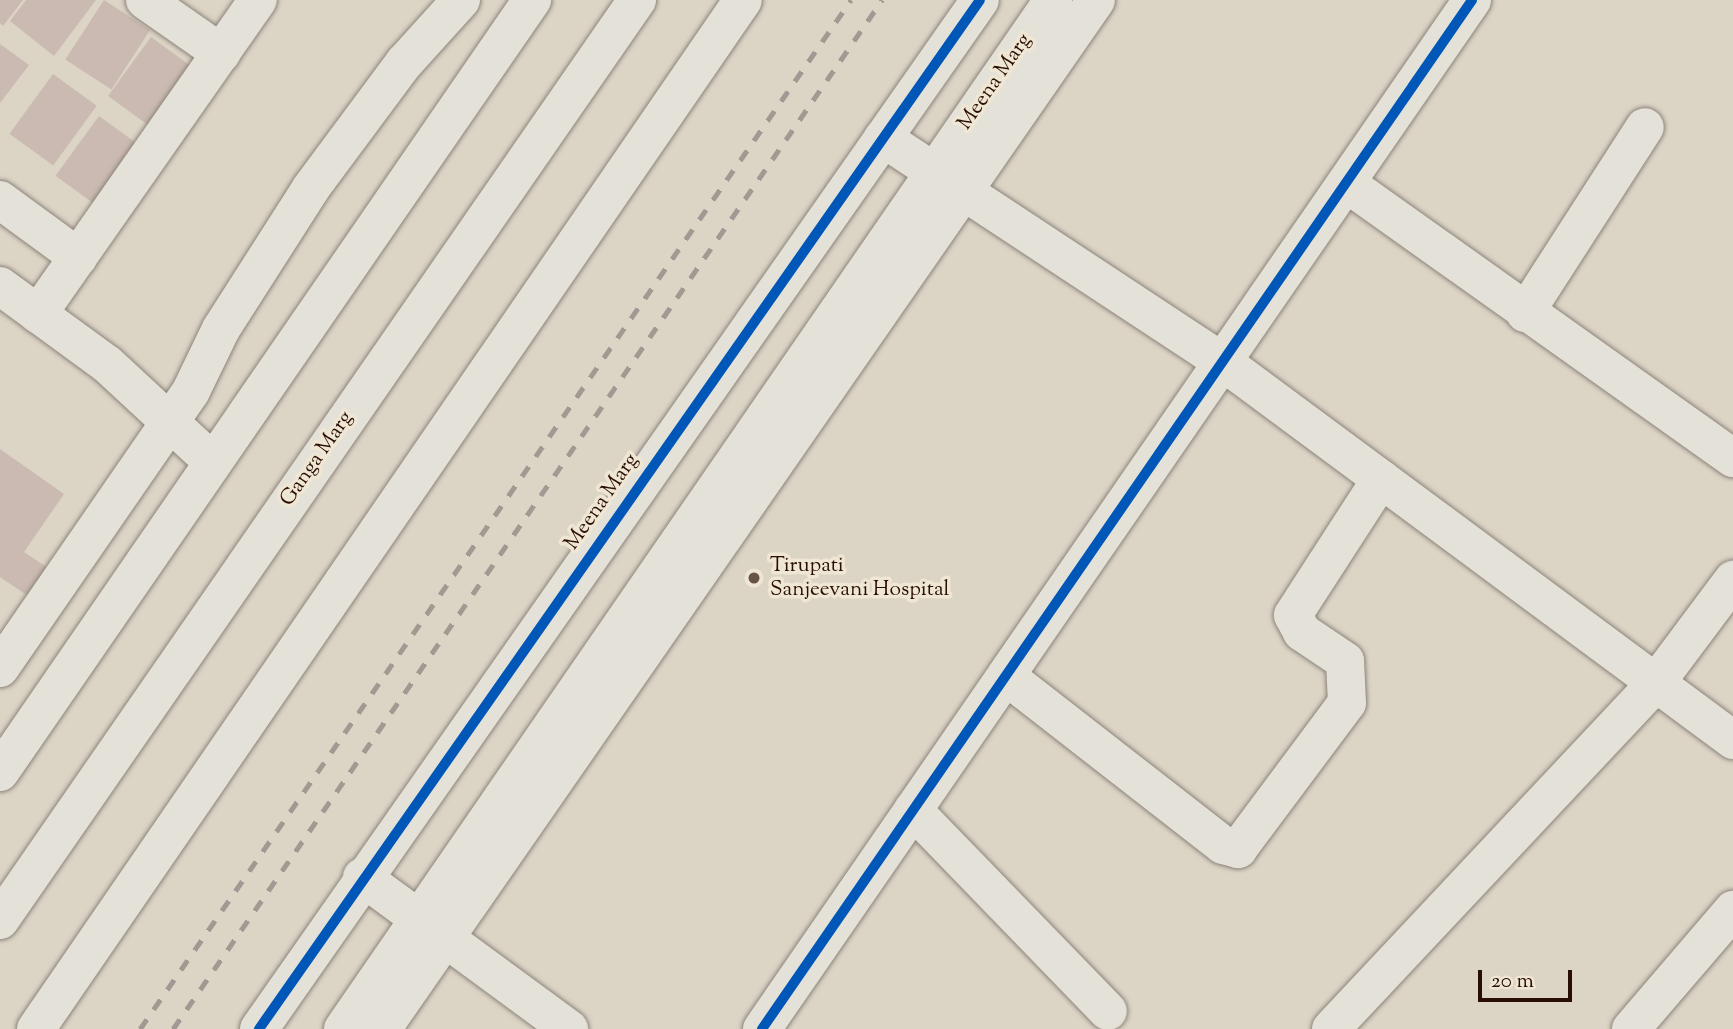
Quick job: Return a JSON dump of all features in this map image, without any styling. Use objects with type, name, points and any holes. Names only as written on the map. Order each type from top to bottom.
[{"type":"street","points":[[145,0],[220,53]]},
{"type":"street","points":[[38,314],[258,0]]},
{"type":"street","points":[[66,677],[6,647],[167,419],[191,391],[221,329],[310,188],[404,62],[461,0]]},
{"type":"street","points":[[0,772],[532,0]]},
{"type":"street","name":"Ganga Marg","points":[[0,920],[637,0]]},
{"type":"street","points":[[36,1029],[743,0]]},
{"type":"street","name":"Meena Marg","points":[[259,1029],[362,877],[980,0]]},
{"type":"street","name":"Meena Marg","points":[[948,183],[1053,0]]},
{"type":"street","points":[[343,1029],[432,928],[948,183],[1096,0]]},
{"type":"street","points":[[762,1029],[1472,0]]},
{"type":"street","points":[[1525,313],[1645,127]]},
{"type":"street","points":[[883,138],[1223,362],[1733,740]]},
{"type":"street","points":[[1346,183],[1525,313],[1733,458]]},
{"type":"street","points":[[0,200],[78,257]]},
{"type":"street","points":[[0,286],[167,419],[213,462]]},
{"type":"street","points":[[1006,676],[1223,845],[1238,849],[1347,703],[1345,661],[1302,632],[1293,615],[1299,597],[1381,479]]},
{"type":"street","points":[[1331,1029],[1656,683],[1733,580]]},
{"type":"street","points":[[913,810],[1108,1012]]},
{"type":"street","points":[[362,877],[569,1029]]},
{"type":"street","points":[[1631,1029],[1733,910]]},
{"type":"street","points":[[382,1029],[432,928]]},
{"type":"building","points":[[0,0],[23,0],[3,26],[0,23]]},
{"type":"building","points":[[26,0],[96,0],[54,56],[10,21]]},
{"type":"building","points":[[104,0],[150,30],[111,90],[65,60]]},
{"type":"building","points":[[151,37],[195,69],[152,128],[108,96]]},
{"type":"building","points":[[0,44],[29,65],[0,103]]},
{"type":"building","points":[[53,74],[97,106],[53,166],[10,134]]},
{"type":"building","points":[[99,116],[143,148],[99,208],[56,176]]},
{"type":"building","points":[[0,449],[64,494],[24,552],[51,570],[31,598],[0,577]]},
{"type":"railway","points":[[140,1029],[851,0]]},
{"type":"railway","points":[[173,1029],[882,0]]},
{"type":"cycle path","points":[[259,1029],[980,0]]},
{"type":"cycle path","points":[[762,1029],[1472,0]]},
{"type":"place","name":"Tirupati Sanjeevani Hospital","points":[[754,578]]}]
